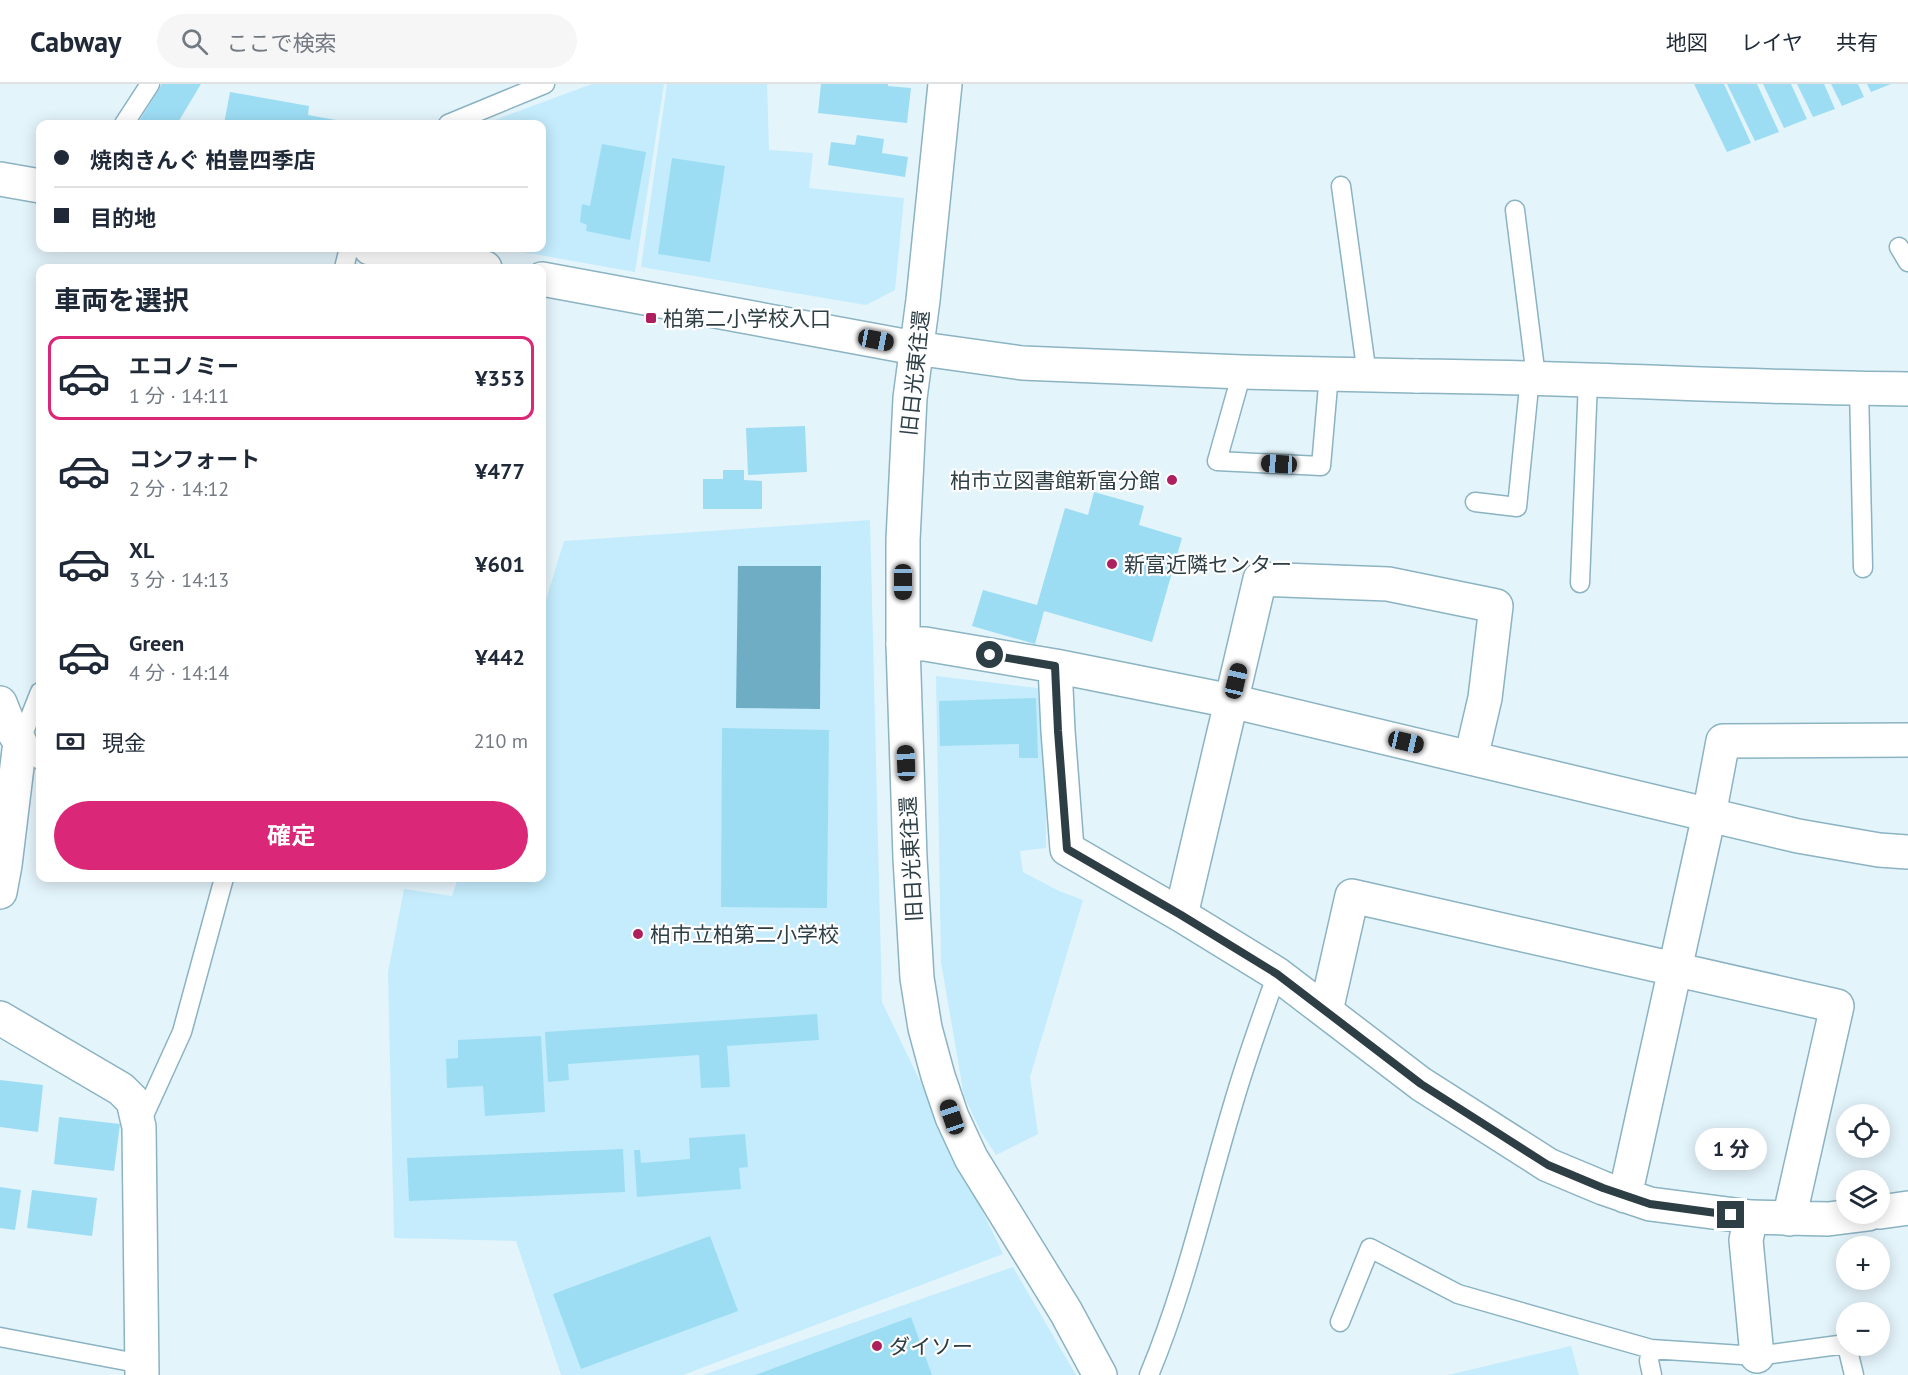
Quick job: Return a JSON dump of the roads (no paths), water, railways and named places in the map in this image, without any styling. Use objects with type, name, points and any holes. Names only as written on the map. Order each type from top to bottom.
[{"type":"street","name":"旧日光東往還","points":[[945,84],[923,300],[915,348],[906,468],[903,644],[917,978],[925,1028],[952,1117],[971,1158],[1066,1312],[1100,1375]]},
{"type":"street","points":[[0,179],[36,185]]},
{"type":"street","points":[[393,252],[462,264]]},
{"type":"street","points":[[546,280],[915,348],[1022,363],[1242,372],[1533,377],[1908,389]]},
{"type":"street","points":[[1181,915],[1260,579],[1388,584],[1496,606],[1485,698],[1471,758]]},
{"type":"street","points":[[903,644],[925,644],[1055,666],[1232,701],[1798,836],[1879,850],[1908,852]]},
{"type":"street","points":[[1055,666],[1067,849],[1277,974],[1421,1084],[1548,1165],[1650,1204],[1751,1217],[1836,1218]]},
{"type":"street","points":[[0,703],[8,723],[30,751],[2,872]]},
{"type":"street","points":[[1625,1196],[1709,815],[1723,741],[1908,740]]},
{"type":"street","points":[[1326,1011],[1352,896],[1837,1006],[1789,1219]]},
{"type":"street","points":[[0,1018],[121,1089],[133,1101],[139,1127],[142,1369]]},
{"type":"street","points":[[1890,1211],[1908,1208]]},
{"type":"street","points":[[1751,1217],[1746,1240],[1757,1356]]},
{"type":"lane","points":[[127,120],[150,84]]},
{"type":"lane","points":[[458,120],[545,84]]},
{"type":"lane","points":[[1341,186],[1367,375]]},
{"type":"lane","points":[[1475,502],[1517,507],[1533,377],[1515,210]]},
{"type":"lane","points":[[1242,372],[1217,461],[1321,466],[1329,374]]},
{"type":"lane","points":[[1580,583],[1588,380]]},
{"type":"lane","points":[[1859,388],[1863,568]]},
{"type":"lane","points":[[30,751],[36,716]]},
{"type":"lane","points":[[139,1127],[182,1032],[223,882]]},
{"type":"lane","points":[[1149,1375],[1179,1296],[1232,1110],[1258,1025],[1277,974]]},
{"type":"lane","points":[[1340,1322],[1370,1248],[1458,1294],[1651,1349],[1757,1356],[1836,1346]]},
{"type":"lane","points":[[0,1337],[142,1369]]},
{"type":"lane","points":[[1651,1349],[1648,1361],[1652,1375]]},
{"type":"lane","points":[[1850,1356],[1854,1375]]},
{"type":"place","name":"柏第二小学校入口","points":[[651,318]]},
{"type":"place","name":"柏市立図書館新富分館","points":[[1172,480]]},
{"type":"place","name":"新富近隣センター","points":[[1112,564]]},
{"type":"place","name":"柏市立柏第二小学校","points":[[638,934]]},
{"type":"place","name":"ダイソー","points":[[877,1346]]}]
